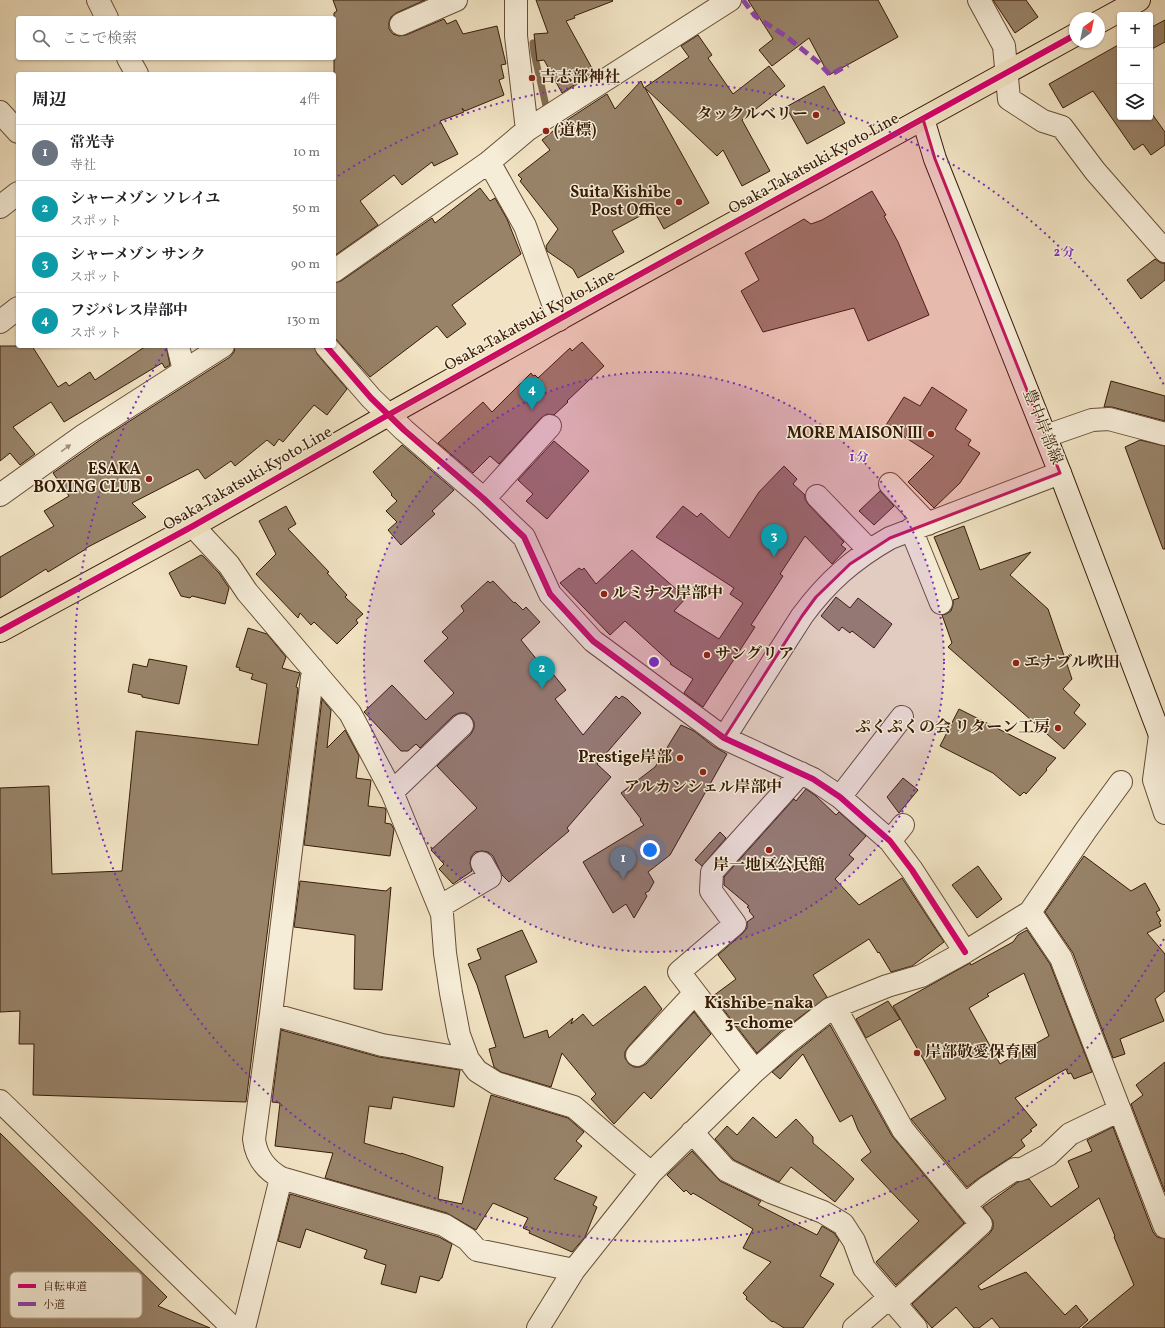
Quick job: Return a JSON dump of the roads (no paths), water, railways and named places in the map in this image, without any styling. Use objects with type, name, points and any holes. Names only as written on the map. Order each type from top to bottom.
[{"type":"main road","points":[[1105,19],[1139,0]]},
{"type":"main road","name":"Osaka Takatsuki Kyoto Line","points":[[0,631],[193,526],[388,415],[1069,38]]},
{"type":"street","points":[[98,0],[106,16]]},
{"type":"street","points":[[401,24],[456,0]]},
{"type":"street","points":[[516,0],[516,36],[527,130]]},
{"type":"street","points":[[336,270],[489,162],[527,130],[730,0]]},
{"type":"street","points":[[979,0],[1004,46],[1009,99],[1043,120],[1062,127],[1095,171],[1165,251]]},
{"type":"street","points":[[129,60],[135,72]]},
{"type":"street","points":[[0,112],[16,130]]},
{"type":"street","name":"豊中岸部線","points":[[923,119],[936,159],[1046,436],[1163,739],[1165,758]]},
{"type":"street","points":[[489,162],[525,226],[559,320]]},
{"type":"street","points":[[0,207],[16,195]]},
{"type":"street","points":[[0,322],[16,310]]},
{"type":"street","points":[[178,348],[184,371]]},
{"type":"street","points":[[0,495],[84,435],[220,348]]},
{"type":"street","points":[[328,348],[388,415],[484,498],[524,537],[550,594],[593,640],[724,738],[813,780],[896,833],[912,870],[965,952]]},
{"type":"street","points":[[1046,436],[1092,420],[1109,419],[1165,434]]},
{"type":"street","points":[[484,498],[550,426]]},
{"type":"street","points":[[724,738],[798,622],[816,597],[832,579],[850,564],[890,538],[1060,473]]},
{"type":"street","points":[[890,484],[919,526],[941,603]]},
{"type":"street","points":[[817,496],[870,550]]},
{"type":"street","points":[[193,526],[229,565],[246,592],[350,714],[392,792],[442,914],[445,953],[451,993],[459,1035],[468,1059],[477,1071],[496,1083],[574,1107],[651,1173]]},
{"type":"street","points":[[313,669],[271,1014],[254,1139],[255,1147],[261,1162],[267,1169],[281,1178],[444,1225],[467,1239],[477,1250],[574,1270]]},
{"type":"street","points":[[840,797],[902,717]]},
{"type":"street","points":[[392,792],[462,725]]},
{"type":"street","points":[[1163,739],[1154,780],[1165,813]]},
{"type":"street","points":[[755,1071],[679,972],[735,924],[711,891],[712,872],[800,773]]},
{"type":"street","points":[[538,1328],[574,1270],[651,1173],[755,1071],[788,1042],[830,1009],[887,986],[921,976],[965,952],[1030,912],[1121,782]]},
{"type":"street","points":[[439,907],[490,877],[482,863]]},
{"type":"street","points":[[1030,912],[1061,958],[1165,1227]]},
{"type":"street","points":[[637,1055],[695,993]]},
{"type":"street","points":[[836,1006],[903,1130],[981,1224],[892,1301],[854,1328]]},
{"type":"street","points":[[271,1014],[382,1044],[468,1059]]},
{"type":"street","points":[[0,1101],[233,1328]]},
{"type":"street","points":[[965,1205],[986,1188],[1014,1169],[1018,1170],[1024,1168],[1048,1155],[1070,1134],[1120,1110]]},
{"type":"street","points":[[692,1132],[726,1170],[771,1192],[823,1212],[843,1224],[854,1241],[864,1268],[916,1328]]},
{"type":"street","points":[[244,1328],[281,1178]]},
{"type":"waterway","points":[[533,43],[546,106]]},
{"type":"place","name":"吉志部神社","points":[[532,78]]},
{"type":"place","name":"タックルベリー","points":[[816,115]]},
{"type":"place","name":"(道標)","points":[[546,131]]},
{"type":"place","name":"Suita Kishibe Post Office","points":[[679,202]]},
{"type":"place","name":"フジパレス岸部中","points":[[532,410]]},
{"type":"place","name":"MORE MAISON Ⅲ","points":[[931,434]]},
{"type":"place","name":"ESAKA BOXING CLUB","points":[[149,479]]},
{"type":"place","name":"シャーメゾン サンク","points":[[774,557]]},
{"type":"place","name":"ルミナス岸部中","points":[[604,594]]},
{"type":"place","name":"サングリア","points":[[707,655]]},
{"type":"place","name":"エナブル吹田","points":[[1016,663]]},
{"type":"place","name":"シャーメゾン ソレイユ","points":[[542,689]]},
{"type":"place","name":"ぷくぷくの会 リターン工房","points":[[1058,728]]},
{"type":"place","name":"Prestige岸部","points":[[680,758]]},
{"type":"place","name":"アルカンシェル岸部中","points":[[703,772]]},
{"type":"place","name":"岸一地区公民館","points":[[769,850]]},
{"type":"place","name":"常光寺","points":[[623,879]]},
{"type":"place","name":"岸部敬愛保育園","points":[[917,1053]]},
{"type":"district","name":"Kishibe-naka 3-chome","points":[[759,1013]]}]
